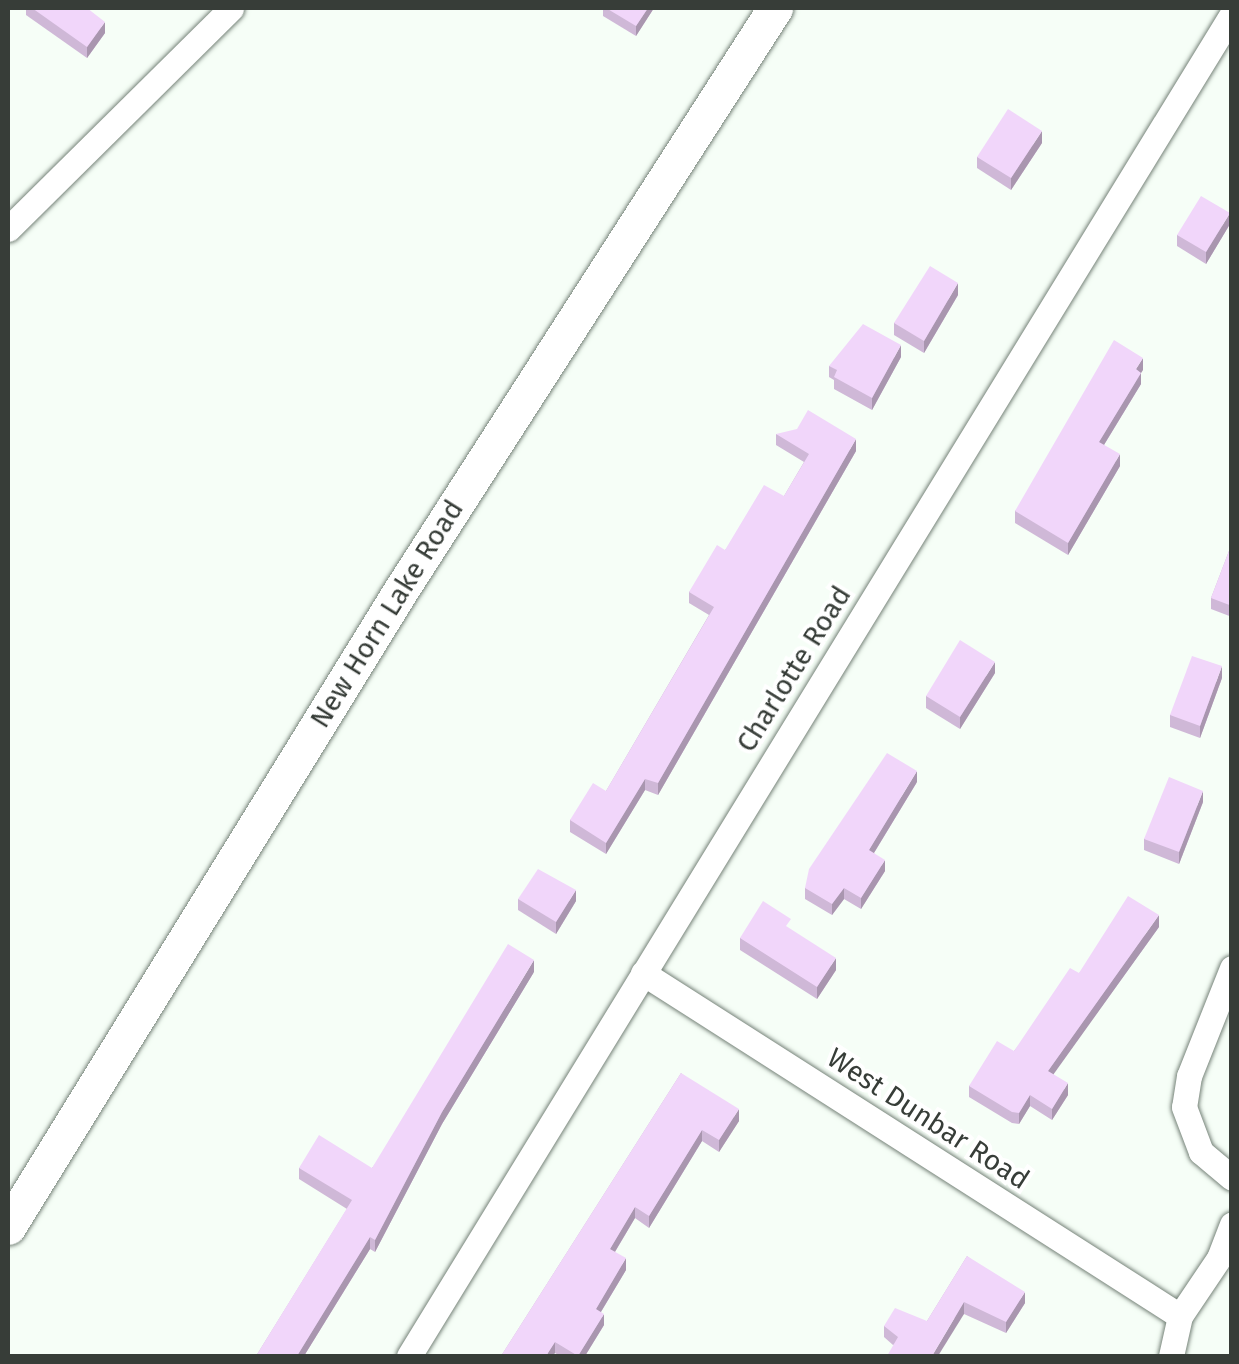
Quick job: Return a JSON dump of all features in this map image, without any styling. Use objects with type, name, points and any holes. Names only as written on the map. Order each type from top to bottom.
[{"type":"main road","name":"New Horn Lake Road","points":[[8,1227],[401,590],[775,8]]},
{"type":"street","points":[[8,229],[231,8]]},
{"type":"street","name":"Charlotte Road","points":[[409,1356],[1232,14]]},
{"type":"street","points":[[1232,968],[1189,1076],[1184,1107],[1202,1152],[1232,1178]]},
{"type":"street","name":"West Dunbar Road","points":[[643,974],[1180,1316]]},
{"type":"street","points":[[1170,1356],[1180,1316],[1220,1258],[1232,1224]]},
{"type":"building","points":[[32,8],[87,8],[105,22],[87,47]]},
{"type":"building","points":[[606,8],[648,8],[636,26]]},
{"type":"building","points":[[1008,109],[1042,131],[1011,178],[977,157]]},
{"type":"building","points":[[1201,196],[1230,213],[1206,252],[1177,235]]},
{"type":"building","points":[[930,266],[958,283],[924,341],[894,323]]},
{"type":"building","points":[[863,324],[901,345],[872,398],[834,377],[837,370],[829,366]]},
{"type":"building","points":[[1114,340],[1143,358],[1136,369],[1141,373],[1099,442],[1120,454],[1068,543],[1015,511]]},
{"type":"building","points":[[808,410],[856,439],[658,783],[645,779],[606,843],[570,820],[593,783],[606,791],[714,607],[689,592],[717,545],[725,550],[764,485],[784,496],[809,454],[776,434],[797,429]]},
{"type":"building","points":[[1232,543],[1232,606],[1211,598]]},
{"type":"building","points":[[960,640],[995,662],[960,717],[926,696]]},
{"type":"building","points":[[1192,656],[1222,666],[1200,726],[1170,715]]},
{"type":"building","points":[[887,753],[917,771],[869,850],[885,860],[861,898],[844,888],[832,904],[805,888],[809,869]]},
{"type":"building","points":[[1169,777],[1203,791],[1179,852],[1144,839]]},
{"type":"building","points":[[538,869],[576,890],[556,922],[518,899]]},
{"type":"building","points":[[1128,896],[1159,915],[1048,1071],[1068,1083],[1052,1109],[1030,1095],[1019,1113],[1012,1112],[969,1086],[997,1041],[1014,1051],[1070,968],[1079,973]]},
{"type":"building","points":[[763,901],[791,919],[786,926],[836,958],[817,987],[740,938]]},
{"type":"building","points":[[508,944],[534,960],[442,1112],[375,1240],[370,1237],[297,1356],[256,1356],[352,1200],[299,1168],[319,1135],[372,1168]]},
{"type":"building","points":[[681,1073],[739,1109],[719,1140],[702,1130],[649,1216],[635,1207],[610,1249],[626,1258],[596,1309],[604,1314],[578,1356],[555,1342],[546,1356],[501,1356]]},
{"type":"building","points":[[967,1256],[1025,1292],[1006,1322],[964,1302],[932,1356],[887,1356],[898,1337],[884,1326],[895,1308],[927,1321]]}]
